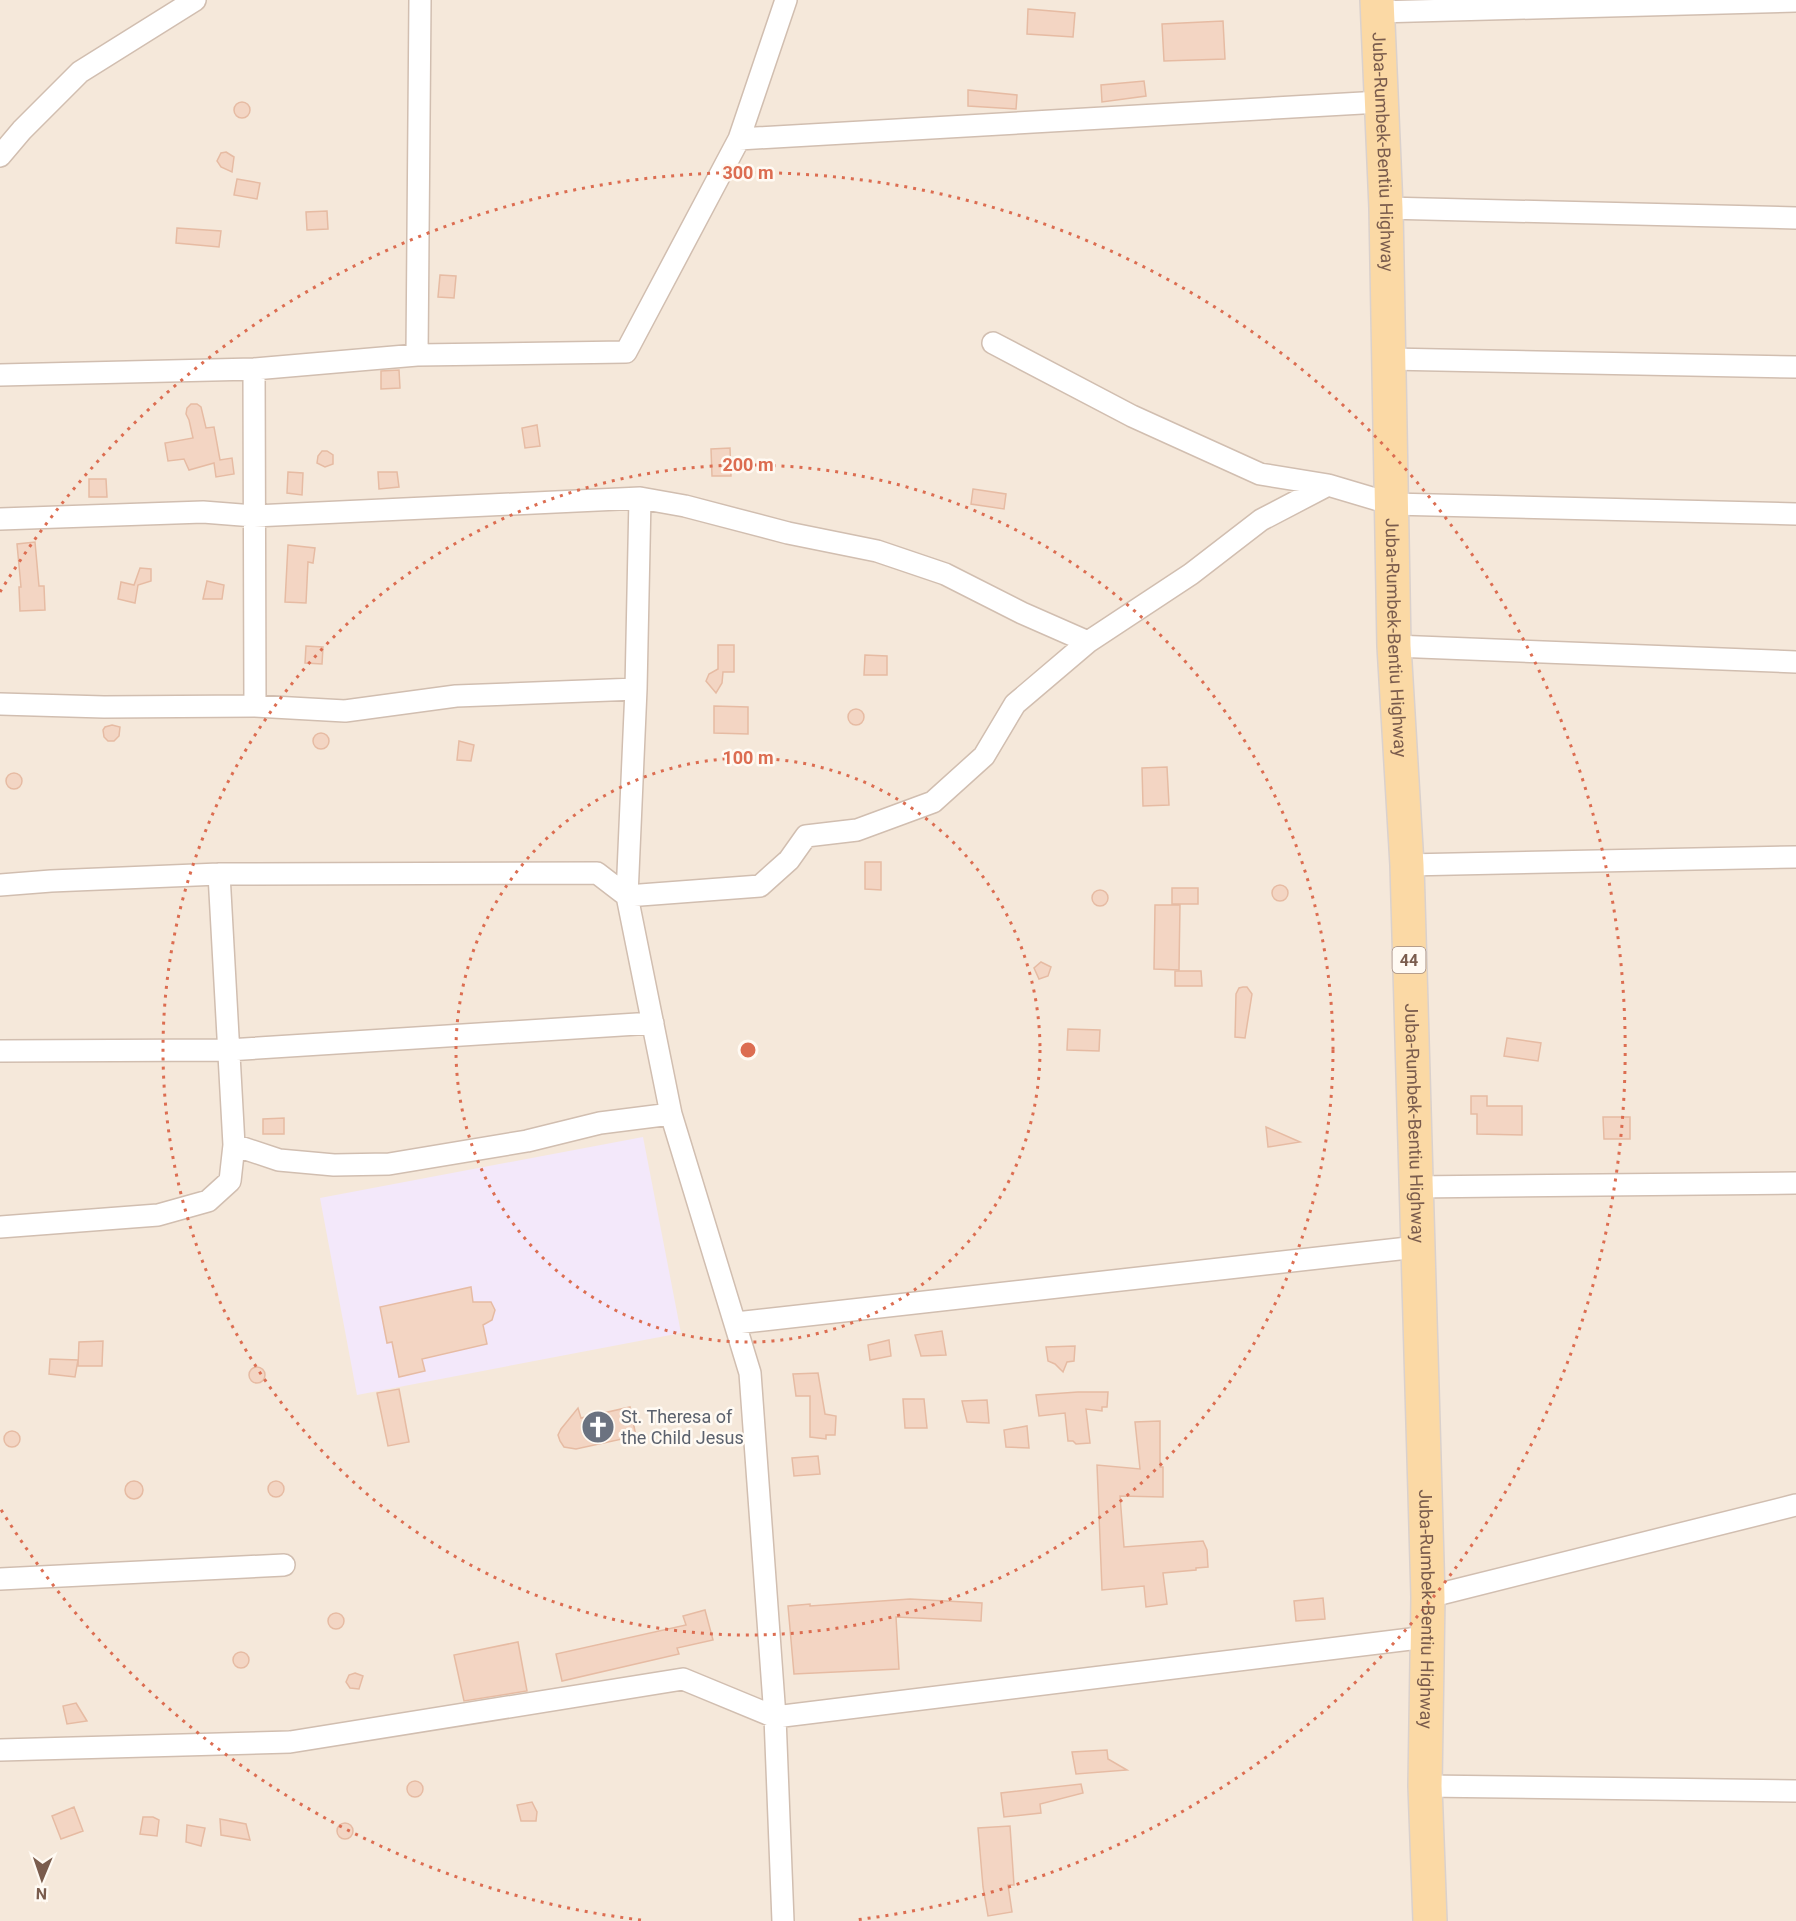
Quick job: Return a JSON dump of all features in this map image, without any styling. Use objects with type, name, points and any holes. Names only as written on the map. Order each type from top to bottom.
[{"type":"main road","name":"Juba-Rumbek-Bentiu Highway","points":[[1377,6],[1386,208],[1394,646],[1407,865],[1428,1597],[1425,1786],[1430,1921]]},
{"type":"street","points":[[0,156],[22,130],[80,72],[195,0]]},
{"type":"street","points":[[417,355],[420,0]]},
{"type":"street","points":[[0,375],[254,369],[417,355],[626,352],[738,139],[786,0]]},
{"type":"street","points":[[1377,6],[1796,1]]},
{"type":"street","points":[[738,139],[1380,102]]},
{"type":"street","points":[[1386,208],[1796,218]]},
{"type":"street","points":[[993,343],[1132,416],[1260,474],[1328,485],[1392,504],[1796,514]]},
{"type":"street","points":[[1389,359],[1796,367]]},
{"type":"street","points":[[254,369],[255,706]]},
{"type":"street","points":[[0,885],[219,874],[597,873],[627,896],[760,886],[789,860],[806,836],[857,830],[933,802],[984,756],[1015,704],[1089,642],[1191,573],[1261,520],[1328,485]]},
{"type":"street","points":[[0,519],[203,512],[254,516],[640,498],[685,506],[788,533],[877,551],[945,574],[1022,613],[1089,642]]},
{"type":"street","points":[[640,498],[636,689],[627,896],[671,1114],[750,1373],[775,1717],[783,1921]]},
{"type":"street","points":[[1394,646],[1796,662]]},
{"type":"street","points":[[0,704],[104,707],[255,706],[345,711],[456,696],[636,689]]},
{"type":"street","points":[[1407,865],[1796,857]]},
{"type":"street","points":[[0,1227],[159,1215],[208,1201],[230,1181],[234,1144],[219,874]]},
{"type":"street","points":[[0,1051],[228,1050],[653,1023]]},
{"type":"street","points":[[234,1144],[279,1160],[334,1166],[389,1164],[527,1141],[600,1123],[671,1114]]},
{"type":"street","points":[[1415,1187],[1796,1183]]},
{"type":"street","points":[[736,1323],[1418,1247]]},
{"type":"street","points":[[1428,1597],[1796,1505]]},
{"type":"street","points":[[0,1579],[284,1565]]},
{"type":"street","points":[[0,1750],[290,1742],[683,1679],[775,1717],[1427,1637]]},
{"type":"street","points":[[1425,1786],[1796,1791]]},
{"type":"shaded area","points":[[0,0],[1796,0],[1796,1921],[0,1921]]},
{"type":"shaded area","points":[[643,1137],[681,1333],[357,1395],[320,1198]]},
{"type":"building","points":[[1028,9],[1075,13],[1073,37],[1027,34]]},
{"type":"building","points":[[1223,21],[1225,59],[1164,61],[1162,24]]},
{"type":"building","points":[[1144,81],[1146,96],[1102,102],[1101,85]]},
{"type":"building","points":[[968,90],[1017,95],[1016,109],[968,106]]},
{"type":"building","points":[[242,102],[248,104],[250,110],[248,116],[242,118],[236,116],[234,110],[236,104]]},
{"type":"building","points":[[226,152],[234,157],[232,172],[221,167],[217,161],[221,153]]},
{"type":"building","points":[[237,179],[260,183],[257,199],[234,195]]},
{"type":"building","points":[[327,211],[328,229],[307,230],[306,212]]},
{"type":"building","points":[[177,228],[221,231],[219,247],[176,243]]},
{"type":"building","points":[[440,275],[456,276],[454,298],[438,297]]},
{"type":"building","points":[[399,370],[400,388],[381,389],[381,371]]},
{"type":"building","points":[[191,404],[201,407],[206,428],[214,427],[220,460],[232,458],[234,474],[216,477],[214,463],[189,470],[184,459],[168,461],[165,443],[193,438],[186,414]]},
{"type":"building","points":[[537,425],[540,446],[525,448],[522,428]]},
{"type":"building","points":[[730,448],[731,476],[712,476],[711,449]]},
{"type":"building","points":[[322,451],[333,455],[333,464],[325,467],[317,463]]},
{"type":"building","points":[[288,472],[303,473],[302,495],[287,493]]},
{"type":"building","points":[[378,472],[397,472],[399,487],[379,489]]},
{"type":"building","points":[[89,479],[106,479],[107,497],[89,497]]},
{"type":"building","points":[[973,489],[1006,494],[1004,509],[971,504]]},
{"type":"building","points":[[35,542],[39,586],[44,586],[45,610],[20,611],[19,587],[21,587],[17,544]]},
{"type":"building","points":[[288,545],[315,548],[313,563],[308,562],[306,603],[285,602]]},
{"type":"building","points":[[140,568],[151,569],[151,581],[138,585],[135,603],[118,599],[121,582],[134,585]]},
{"type":"building","points":[[207,581],[224,585],[222,599],[203,599]]},
{"type":"building","points":[[718,645],[734,645],[734,672],[723,672],[722,683],[716,693],[706,681],[709,674],[718,669]]},
{"type":"building","points":[[306,646],[323,647],[322,664],[305,663]]},
{"type":"building","points":[[865,655],[887,656],[887,675],[864,675]]},
{"type":"building","points":[[714,706],[748,707],[748,734],[714,733]]},
{"type":"building","points":[[856,709],[862,711],[864,717],[862,723],[856,725],[850,723],[848,717],[850,711]]},
{"type":"building","points":[[112,725],[120,727],[119,736],[114,741],[108,741],[104,737],[103,730]]},
{"type":"building","points":[[321,733],[327,735],[329,741],[327,747],[321,749],[315,747],[313,741],[315,735]]},
{"type":"building","points":[[459,741],[474,745],[471,761],[457,760]]},
{"type":"building","points":[[1167,767],[1169,805],[1143,806],[1142,768]]},
{"type":"building","points":[[14,773],[20,775],[22,781],[20,787],[14,789],[8,787],[6,781],[8,775]]},
{"type":"building","points":[[865,862],[881,862],[881,890],[865,889]]},
{"type":"building","points":[[1280,885],[1286,887],[1288,893],[1286,899],[1280,901],[1274,899],[1272,893],[1274,887]]},
{"type":"building","points":[[1172,888],[1198,888],[1198,904],[1172,904]]},
{"type":"building","points":[[1097,890],[1103,890],[1108,898],[1106,904],[1097,906],[1092,901],[1092,895]]},
{"type":"building","points":[[1155,905],[1180,905],[1179,970],[1154,969]]},
{"type":"building","points":[[1041,962],[1051,967],[1048,976],[1039,979],[1034,968]]},
{"type":"building","points":[[1175,971],[1201,971],[1202,986],[1175,986]]},
{"type":"building","points":[[1247,987],[1252,994],[1245,1038],[1235,1037],[1236,994],[1239,988]]},
{"type":"building","points":[[1068,1029],[1100,1030],[1099,1051],[1067,1050]]},
{"type":"building","points":[[1507,1038],[1541,1043],[1538,1061],[1504,1056]]},
{"type":"building","points":[[1471,1096],[1487,1096],[1487,1106],[1522,1106],[1522,1135],[1477,1134],[1477,1114],[1471,1114]]},
{"type":"building","points":[[1603,1117],[1630,1117],[1630,1139],[1604,1139]]},
{"type":"building","points":[[284,1118],[284,1134],[263,1134],[263,1119]]},
{"type":"building","points":[[1266,1127],[1300,1142],[1268,1147]]},
{"type":"building","points":[[471,1287],[473,1302],[491,1302],[495,1310],[492,1320],[483,1325],[487,1344],[422,1359],[425,1371],[399,1377],[392,1342],[387,1343],[380,1307]]},
{"type":"building","points":[[942,1331],[946,1355],[921,1356],[915,1335]]},
{"type":"building","points":[[889,1340],[891,1356],[870,1360],[868,1345]]},
{"type":"building","points":[[103,1341],[102,1366],[78,1366],[79,1342]]},
{"type":"building","points":[[1075,1346],[1074,1361],[1067,1362],[1063,1372],[1048,1361],[1046,1347]]},
{"type":"building","points":[[50,1359],[78,1360],[75,1377],[49,1374]]},
{"type":"building","points":[[257,1367],[263,1369],[265,1375],[263,1381],[257,1383],[251,1381],[249,1375],[251,1369]]},
{"type":"building","points":[[818,1373],[825,1414],[836,1416],[835,1435],[826,1435],[826,1439],[810,1437],[810,1396],[796,1396],[793,1374]]},
{"type":"building","points":[[399,1389],[409,1442],[388,1446],[377,1393]]},
{"type":"building","points":[[1108,1392],[1107,1407],[1102,1407],[1102,1411],[1086,1409],[1090,1443],[1076,1444],[1068,1441],[1065,1413],[1039,1416],[1036,1395]]},
{"type":"building","points":[[903,1399],[924,1399],[927,1428],[905,1428]]},
{"type":"building","points":[[987,1400],[989,1423],[967,1422],[962,1401]]},
{"type":"building","name":"St. Theresa of the Child Jesus","points":[[630,1407],[636,1436],[576,1449],[564,1447],[560,1441],[558,1435],[561,1429],[578,1408],[581,1418]]},
{"type":"building","points":[[1160,1421],[1160,1467],[1163,1467],[1163,1497],[1120,1496],[1124,1547],[1203,1541],[1207,1550],[1208,1567],[1163,1573],[1167,1604],[1146,1607],[1144,1586],[1102,1590],[1097,1465],[1140,1469],[1135,1422]]},
{"type":"building","points":[[1027,1426],[1029,1448],[1006,1447],[1004,1430]]},
{"type":"building","points":[[12,1431],[18,1433],[20,1439],[18,1445],[12,1447],[6,1445],[4,1439],[6,1433]]},
{"type":"building","points":[[818,1456],[820,1474],[794,1476],[792,1458]]},
{"type":"building","points":[[134,1481],[142,1486],[143,1490],[138,1498],[134,1499],[126,1494],[125,1490],[130,1482]]},
{"type":"building","points":[[276,1481],[282,1483],[284,1489],[282,1495],[276,1497],[270,1495],[268,1489],[270,1483]]},
{"type":"building","points":[[1323,1598],[1325,1619],[1296,1621],[1294,1601]]},
{"type":"building","points":[[910,1599],[982,1603],[981,1621],[896,1617],[899,1669],[794,1674],[788,1606]]},
{"type":"building","points":[[705,1610],[713,1640],[677,1648],[679,1654],[562,1681],[556,1654],[686,1625],[683,1616]]},
{"type":"building","points":[[336,1613],[342,1615],[344,1621],[342,1627],[336,1629],[330,1627],[328,1621],[330,1615]]},
{"type":"building","points":[[518,1642],[527,1691],[464,1701],[454,1655]]},
{"type":"building","points":[[241,1652],[247,1654],[249,1660],[247,1666],[241,1668],[235,1666],[233,1660],[235,1654]]},
{"type":"building","points":[[355,1673],[363,1676],[359,1689],[350,1688],[346,1682],[349,1675]]},
{"type":"building","points":[[76,1703],[87,1721],[67,1724],[63,1706]]},
{"type":"building","points":[[1107,1750],[1108,1759],[1127,1770],[1076,1774],[1072,1752]]},
{"type":"building","points":[[415,1781],[421,1783],[423,1789],[421,1795],[415,1797],[409,1795],[407,1789],[409,1783]]},
{"type":"building","points":[[1081,1784],[1083,1793],[1040,1804],[1041,1813],[1004,1817],[1001,1793]]},
{"type":"building","points":[[532,1802],[537,1812],[536,1821],[521,1821],[517,1805]]},
{"type":"building","points":[[74,1807],[83,1831],[61,1839],[52,1816]]},
{"type":"building","points":[[143,1817],[153,1817],[159,1820],[157,1836],[140,1834]]},
{"type":"building","points":[[220,1819],[246,1824],[250,1840],[221,1835]]},
{"type":"building","points":[[345,1823],[351,1825],[353,1831],[351,1837],[345,1839],[339,1837],[337,1831],[339,1825]]},
{"type":"building","points":[[187,1825],[205,1828],[201,1846],[186,1842]]},
{"type":"building","points":[[1010,1826],[1014,1885],[1008,1885],[1012,1912],[988,1916],[978,1828]]},
{"type":"place","name":"St. Theresa of the Child Jesus","points":[[598,1427]]}]
